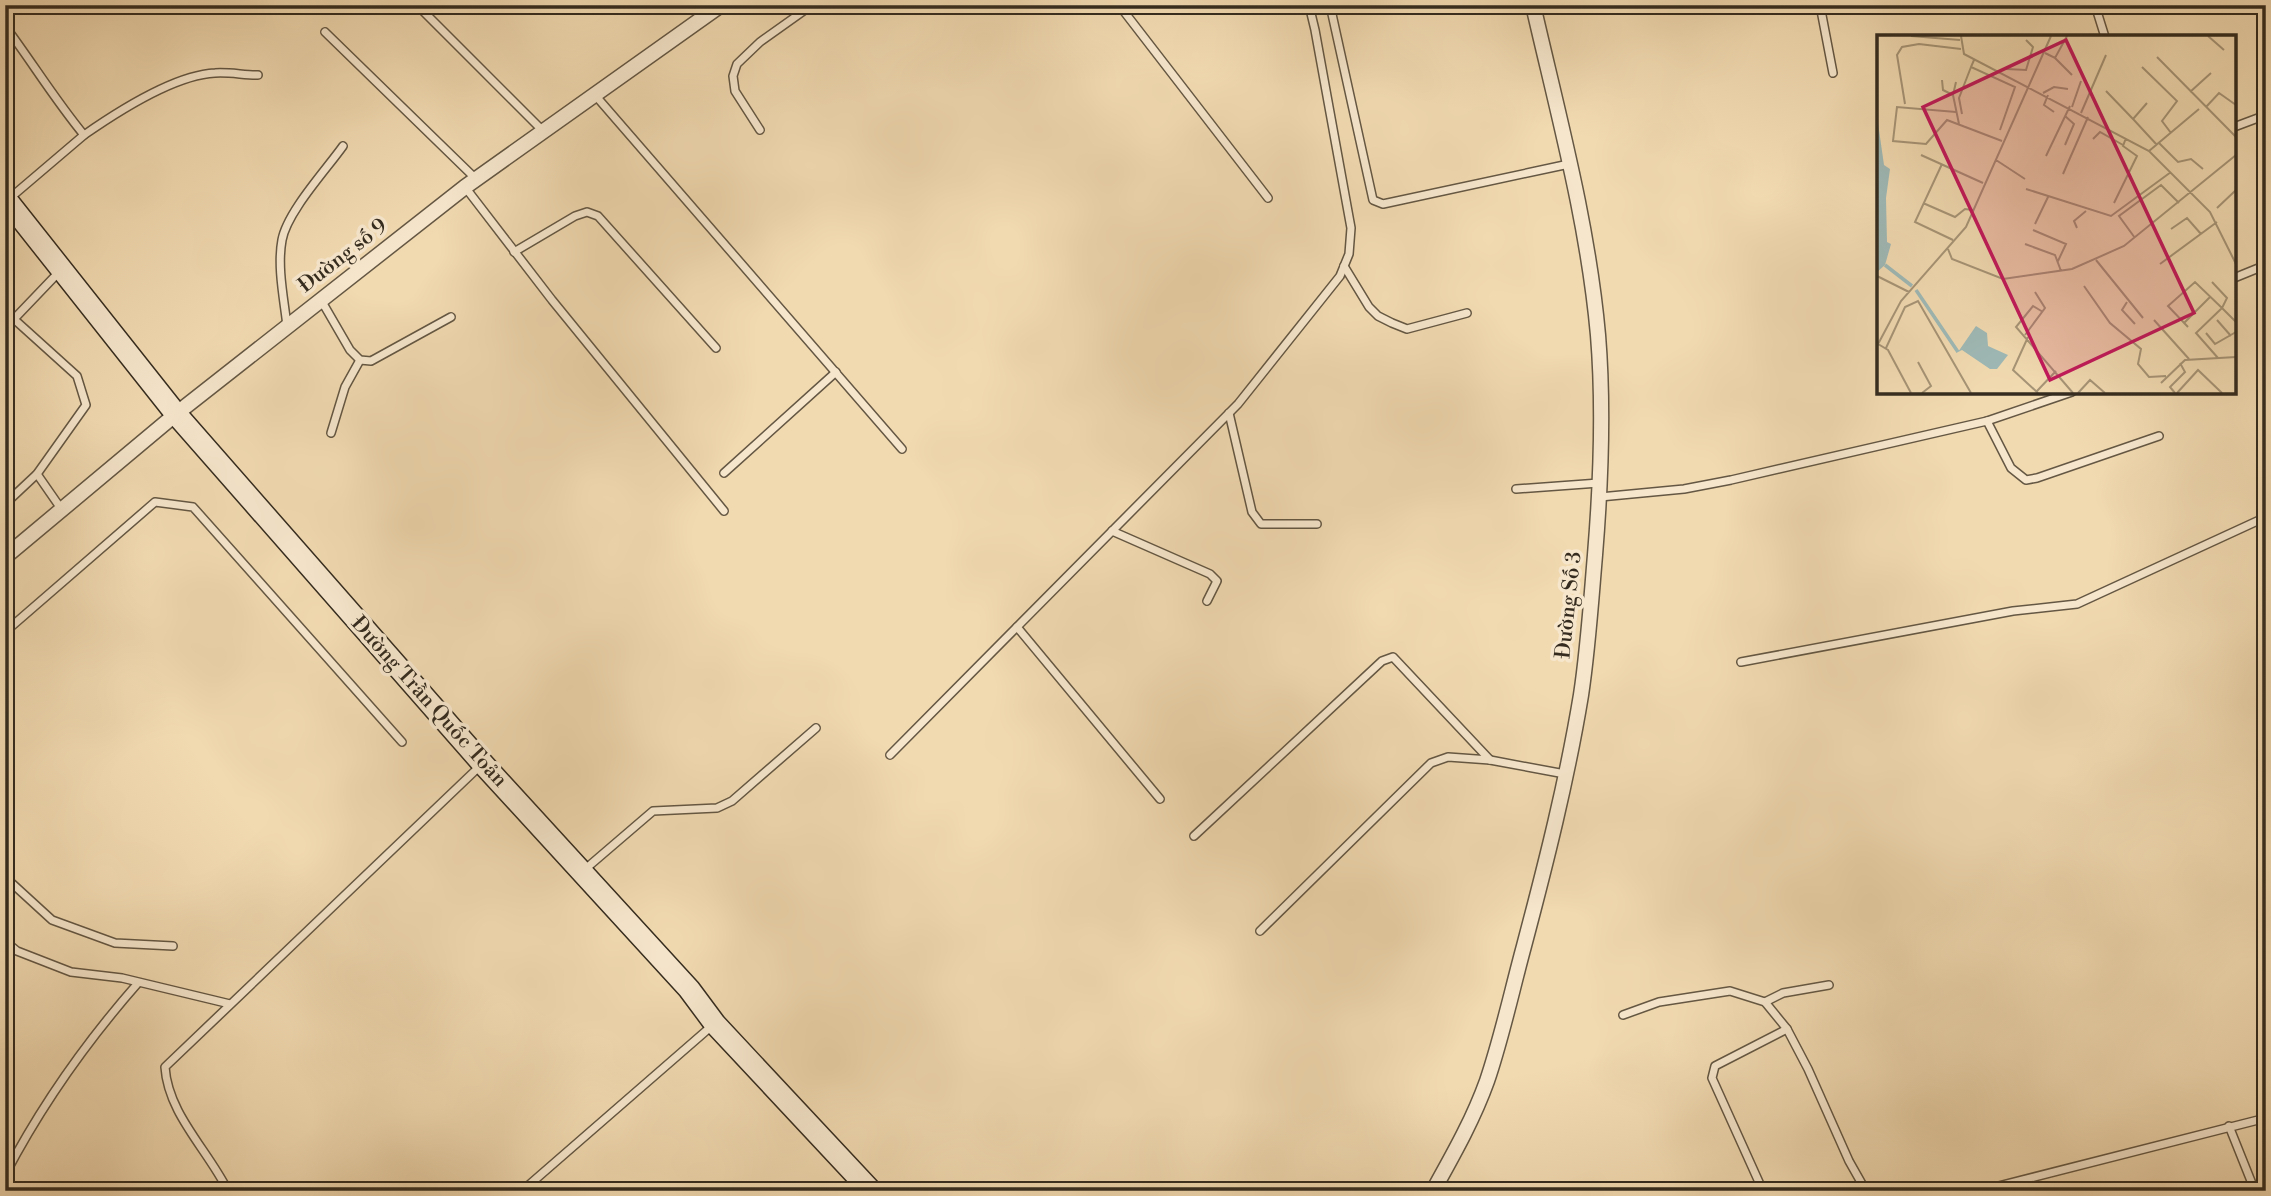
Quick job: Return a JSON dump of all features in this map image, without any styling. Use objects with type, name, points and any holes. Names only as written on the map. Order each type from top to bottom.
[{"type":"main road","name":"Đường Trần Quốc Toản","points":[[6,200],[176,414],[483,764],[583,871],[689,989],[715,1024],[864,1188]]},
{"type":"street","name":"Đường số 9","points":[[5,557],[176,414],[470,183],[721,5]]},
{"type":"street","name":"Đường Số 3","points":[[1433,1191],[1461,1142],[1487,1081],[1541,883],[1581,694],[1600,490],[1601,379],[1590,264],[1533,5]]},
{"type":"lane","points":[[416,5],[543,131]]},
{"type":"lane","points":[[760,130],[735,91],[733,76],[737,64],[760,42],[812,5]]},
{"type":"lane","points":[[1119,5],[1268,198]]},
{"type":"lane","points":[[890,755],[1229,413],[1340,276],[1349,254],[1351,228],[1309,5]]},
{"type":"lane","points":[[1330,5],[1373,200],[1383,204],[1569,164]]},
{"type":"lane","points":[[1820,5],[1833,73]]},
{"type":"lane","points":[[2095,5],[2104,35]]},
{"type":"lane","points":[[5,26],[41,74],[66,114],[84,135]]},
{"type":"lane","points":[[325,32],[470,183],[514,253],[724,511]]},
{"type":"lane","points":[[6,200],[84,135],[142,99],[183,80],[213,73],[258,75]]},
{"type":"lane","points":[[595,95],[902,449]]},
{"type":"lane","points":[[2236,126],[2266,115]]},
{"type":"lane","points":[[287,327],[280,255],[282,238],[291,216],[343,146]]},
{"type":"lane","points":[[514,253],[575,216],[587,212],[598,216],[716,348]]},
{"type":"lane","points":[[2236,277],[2266,265]]},
{"type":"lane","points":[[1344,266],[1369,307],[1378,316],[1407,329],[1467,313]]},
{"type":"lane","points":[[14,319],[61,271]]},
{"type":"lane","points":[[321,300],[350,351],[360,360],[371,361],[451,317]]},
{"type":"lane","points":[[5,311],[77,376],[86,405],[37,474],[5,504]]},
{"type":"lane","points":[[331,433],[345,387],[360,360]]},
{"type":"lane","points":[[724,473],[836,372]]},
{"type":"lane","points":[[1516,489],[1684,489],[1987,421],[2066,394]]},
{"type":"lane","points":[[1229,413],[1252,512],[1261,524],[1317,524]]},
{"type":"lane","points":[[1987,421],[2011,468],[2026,480],[2159,436]]},
{"type":"lane","points":[[37,474],[62,510]]},
{"type":"lane","points":[[5,632],[155,502],[193,507],[402,742]]},
{"type":"lane","points":[[1741,662],[2013,611],[2077,604],[2266,517]]},
{"type":"lane","points":[[1112,531],[1210,574],[1217,581],[1208,601]]},
{"type":"lane","points":[[1017,627],[1160,799]]},
{"type":"lane","points":[[1194,836],[1382,661],[1393,657],[1489,760]]},
{"type":"lane","points":[[583,871],[653,811],[717,808],[732,801],[816,728]]},
{"type":"lane","points":[[1260,931],[1431,763],[1448,757],[1489,760],[1565,774]]},
{"type":"lane","points":[[228,1191],[184,1120],[166,1085],[165,1067],[483,764]]},
{"type":"lane","points":[[5,877],[52,920],[115,943],[173,946]]},
{"type":"lane","points":[[5,941],[17,951]]},
{"type":"lane","points":[[5,950],[17,951],[71,972],[122,978],[230,1004]]},
{"type":"lane","points":[[5,1175],[30,1128],[107,1017],[138,982]]},
{"type":"lane","points":[[1765,1003],[1783,993],[1829,985]]},
{"type":"lane","points":[[1623,1015],[1660,1002],[1730,991],[1765,1003],[1787,1029],[1849,1161],[1866,1191]]},
{"type":"lane","points":[[522,1191],[715,1024]]},
{"type":"lane","points":[[1763,1191],[1712,1078],[1715,1066],[1787,1029]]},
{"type":"lane","points":[[1979,1191],[2266,1118]]},
{"type":"lane","points":[[2229,1126],[2255,1191]]}]
